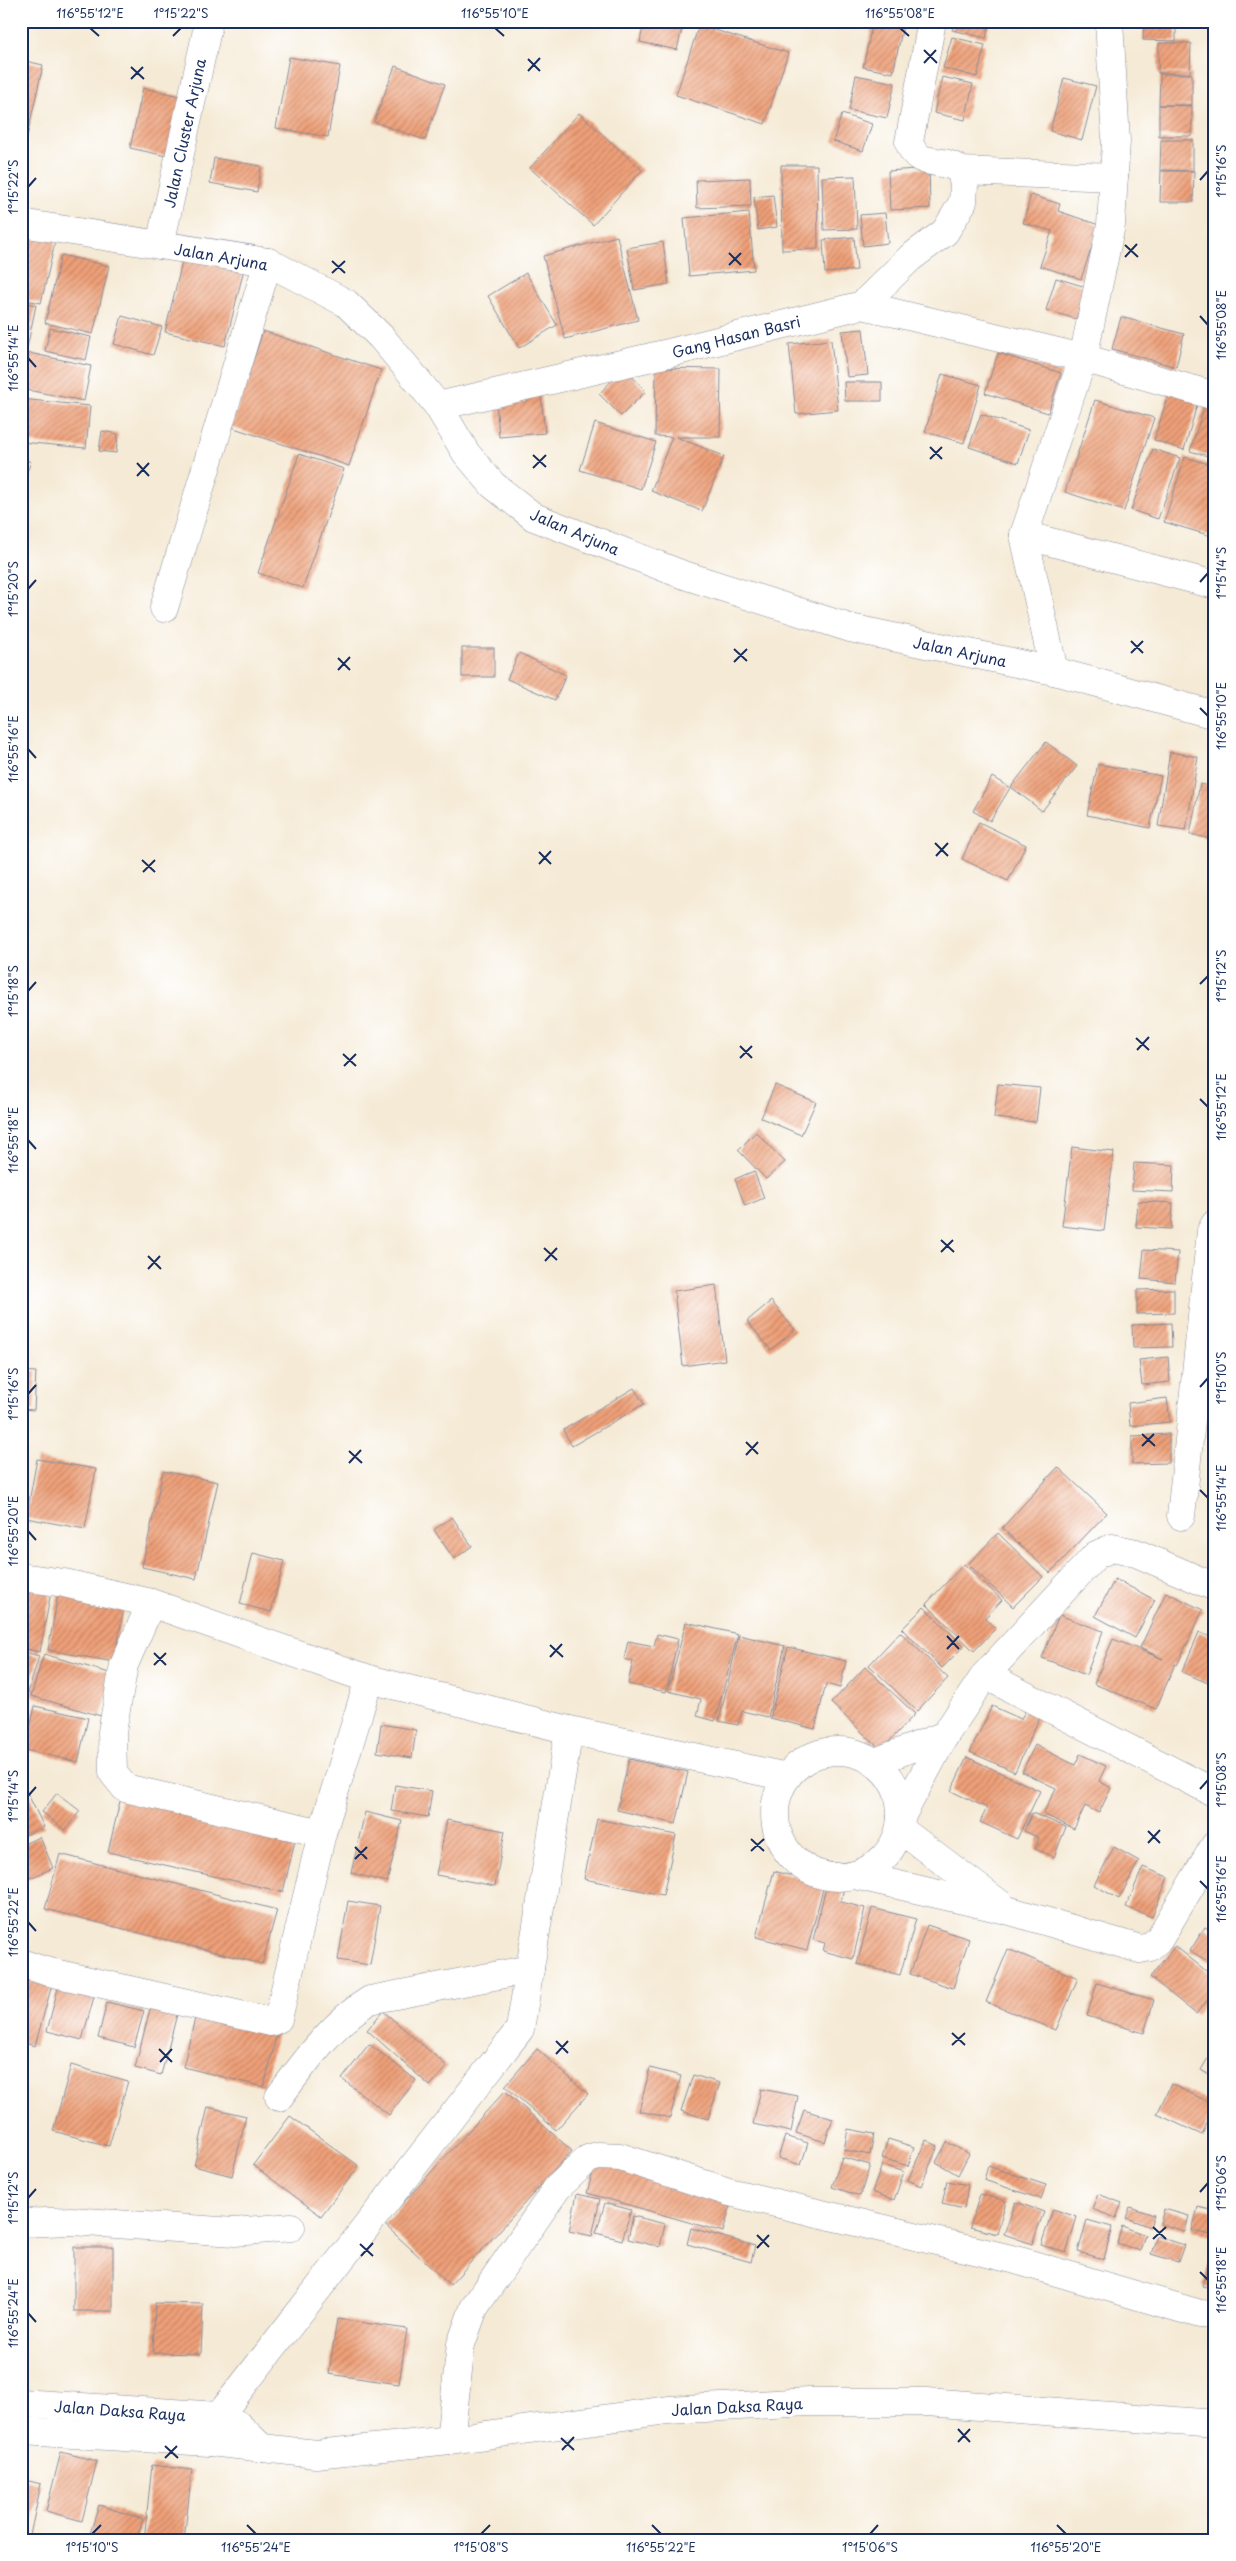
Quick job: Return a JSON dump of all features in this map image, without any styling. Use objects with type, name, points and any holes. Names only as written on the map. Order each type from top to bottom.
[{"type":"street","name":"Jalan Cluster Arjuna","points":[[160,245],[208,21]]},
{"type":"street","points":[[932,21],[909,142],[912,152],[919,158],[955,166],[961,171],[1114,177]]},
{"type":"street","points":[[1054,671],[1024,535],[1083,358],[1111,224],[1116,141],[1109,21]]},
{"type":"street","points":[[862,305],[910,258],[944,232],[963,202],[964,186],[961,171]]},
{"type":"street","name":"Jalan Arjuna","points":[[21,223],[268,262],[346,303],[381,337],[438,406],[466,453],[493,485],[534,517],[681,574],[850,628],[1054,671],[1215,715]]},
{"type":"street","points":[[164,608],[268,262]]},
{"type":"street","points":[[862,305],[1083,358],[1215,396]]},
{"type":"street","name":"Gang Hasan Basri","points":[[438,406],[669,353],[862,305]]},
{"type":"street","points":[[1024,535],[1215,585]]},
{"type":"street","points":[[1181,1516],[1211,1231],[1215,1224]]},
{"type":"street","points":[[856,1875],[875,1865],[890,1849],[945,1735],[985,1675],[1096,1555],[1112,1548],[1136,1553],[1215,1586]]},
{"type":"street","points":[[21,1577],[64,1583],[151,1603],[370,1680],[569,1730],[787,1777]]},
{"type":"street","points":[[151,1603],[124,1665],[112,1732],[114,1773],[118,1781],[125,1788],[322,1833]]},
{"type":"street","points":[[985,1675],[1215,1793]]},
{"type":"street","points":[[21,1963],[45,1971],[271,2022],[280,2016],[322,1833],[370,1680]]},
{"type":"street","points":[[210,2442],[219,2416],[520,2029],[569,1730]]},
{"type":"street","points":[[875,1762],[945,1735]]},
{"type":"street","points":[[1007,1910],[901,1823],[899,1796],[889,1777],[875,1762],[857,1753],[838,1751],[818,1754],[801,1763],[787,1777],[778,1794],[775,1814],[778,1833],[786,1850],[800,1865],[817,1874],[836,1877],[856,1875],[1007,1910],[1140,1950],[1150,1947],[1159,1939],[1215,1845]]},
{"type":"street","points":[[279,2096],[300,2068],[351,2012],[370,2000],[530,1968]]},
{"type":"street","points":[[450,2440],[461,2344],[474,2308],[557,2188],[588,2159],[598,2156],[620,2157],[729,2192],[1016,2260],[1200,2314],[1215,2316]]},
{"type":"street","points":[[21,2223],[71,2221],[235,2232],[291,2226]]},
{"type":"street","name":"Jalan Daksa Raya","points":[[21,2431],[210,2442],[316,2454],[450,2440],[668,2410],[810,2402],[926,2402],[1215,2424]]},
{"type":"street","name":"Jalan Daksa Raya","points":[[21,2403],[219,2416]]},
{"type":"street","points":[[219,2416],[238,2425],[262,2448]]},
{"type":"building","points":[[644,21],[683,24],[677,50],[640,42]]},
{"type":"building","points":[[873,21],[904,21],[893,73],[863,67]]},
{"type":"building","points":[[955,21],[990,21],[986,38],[952,30]]},
{"type":"building","points":[[1144,21],[1176,21],[1176,41],[1143,40]]},
{"type":"building","points":[[699,25],[788,53],[765,124],[676,95]]},
{"type":"building","points":[[952,37],[985,45],[977,77],[943,68]]},
{"type":"building","points":[[1159,43],[1191,43],[1190,73],[1158,73]]},
{"type":"building","points":[[289,57],[340,66],[328,137],[276,128]]},
{"type":"building","points":[[21,60],[43,65],[22,159],[21,159]]},
{"type":"building","points":[[395,66],[445,84],[425,140],[374,122]]},
{"type":"building","points":[[1160,74],[1192,74],[1192,105],[1159,105]]},
{"type":"building","points":[[856,75],[895,83],[887,118],[849,110]]},
{"type":"building","points":[[942,77],[973,84],[965,120],[934,113]]},
{"type":"building","points":[[1064,78],[1096,86],[1082,140],[1050,131]]},
{"type":"building","points":[[143,88],[185,97],[171,157],[130,148]]},
{"type":"building","points":[[1159,105],[1192,106],[1192,136],[1159,136]]},
{"type":"building","points":[[579,113],[642,170],[593,225],[530,168]]},
{"type":"building","points":[[842,114],[872,124],[863,151],[833,141]]},
{"type":"building","points":[[1161,140],[1193,140],[1193,171],[1160,170]]},
{"type":"building","points":[[214,158],[261,166],[257,192],[210,183]]},
{"type":"building","points":[[781,165],[817,165],[818,249],[782,250]]},
{"type":"building","points":[[929,168],[930,208],[890,210],[888,171]]},
{"type":"building","points":[[1161,171],[1194,171],[1193,202],[1160,202]]},
{"type":"building","points":[[855,176],[857,229],[824,230],[822,177]]},
{"type":"building","points":[[750,178],[751,206],[697,208],[696,180]]},
{"type":"building","points":[[773,195],[777,227],[758,230],[754,197]]},
{"type":"building","points":[[1031,195],[1060,204],[1058,211],[1099,225],[1081,279],[1040,266],[1052,231],[1023,223]]},
{"type":"building","points":[[749,212],[754,270],[689,276],[684,218]]},
{"type":"building","points":[[885,213],[888,243],[863,246],[860,215]]},
{"type":"building","points":[[21,225],[57,234],[41,303],[21,299]]},
{"type":"building","points":[[617,236],[638,320],[565,339],[543,256]]},
{"type":"building","points":[[854,237],[857,270],[825,273],[823,240]]},
{"type":"building","points":[[663,242],[669,284],[634,290],[627,248]]},
{"type":"building","points":[[185,250],[245,265],[225,346],[165,332]]},
{"type":"building","points":[[61,255],[109,266],[93,334],[45,323]]},
{"type":"building","points":[[526,273],[557,325],[519,348],[488,296]]},
{"type":"building","points":[[1056,278],[1086,287],[1076,319],[1046,310]]},
{"type":"building","points":[[21,302],[36,305],[27,348],[21,347]]},
{"type":"building","points":[[122,316],[162,327],[153,355],[114,344]]},
{"type":"building","points":[[1121,317],[1184,334],[1176,367],[1112,349]]},
{"type":"building","points":[[50,328],[91,337],[86,360],[45,351]]},
{"type":"building","points":[[863,329],[868,375],[847,377],[842,331]]},
{"type":"building","points":[[263,331],[381,370],[349,466],[231,427]]},
{"type":"building","points":[[831,340],[838,410],[796,414],[789,344]]},
{"type":"building","points":[[29,353],[91,366],[84,401],[22,389]]},
{"type":"building","points":[[998,353],[1061,373],[1048,413],[985,393]]},
{"type":"building","points":[[624,368],[646,391],[621,416],[599,394]]},
{"type":"building","points":[[656,368],[721,369],[720,437],[676,437],[724,456],[702,511],[651,491],[672,437],[655,436]]},
{"type":"building","points":[[942,374],[981,385],[964,443],[925,432]]},
{"type":"building","points":[[844,382],[882,382],[882,401],[845,401]]},
{"type":"building","points":[[1170,389],[1199,398],[1184,450],[1154,440]]},
{"type":"building","points":[[541,396],[545,433],[499,437],[496,401]]},
{"type":"building","points":[[21,399],[90,406],[86,448],[21,442]]},
{"type":"building","points":[[1095,400],[1154,418],[1124,511],[1065,492]]},
{"type":"building","points":[[1205,405],[1215,408],[1215,458],[1190,451]]},
{"type":"building","points":[[981,414],[1029,430],[1018,463],[969,447]]},
{"type":"building","points":[[595,423],[656,442],[641,489],[580,470]]},
{"type":"building","points":[[102,431],[118,434],[116,453],[99,451]]},
{"type":"building","points":[[1153,449],[1180,458],[1158,519],[1131,510]]},
{"type":"building","points":[[299,454],[344,469],[303,588],[258,573]]},
{"type":"building","points":[[1185,457],[1215,466],[1215,537],[1164,522]]},
{"type":"building","points":[[21,458],[31,462],[21,486]]},
{"type":"building","points":[[21,498],[30,501],[21,523]]},
{"type":"building","points":[[462,648],[494,648],[494,677],[462,677]]},
{"type":"building","points":[[519,653],[566,675],[555,700],[507,679]]},
{"type":"building","points":[[1046,742],[1077,766],[1042,811],[1011,787]]},
{"type":"building","points":[[1170,752],[1198,757],[1186,830],[1158,826]]},
{"type":"building","points":[[1098,764],[1161,776],[1150,828],[1087,815]]},
{"type":"building","points":[[992,777],[1010,788],[990,821],[973,811]]},
{"type":"building","points":[[1200,784],[1215,787],[1215,840],[1190,834]]},
{"type":"building","points":[[979,822],[1026,845],[1008,881],[962,859]]},
{"type":"building","points":[[998,1084],[1040,1088],[1036,1122],[994,1118]]},
{"type":"building","points":[[775,1085],[816,1102],[801,1135],[761,1118]]},
{"type":"building","points":[[756,1132],[785,1162],[766,1179],[738,1150]]},
{"type":"building","points":[[1072,1147],[1114,1152],[1104,1231],[1062,1226]]},
{"type":"building","points":[[1134,1163],[1174,1165],[1173,1192],[1132,1190]]},
{"type":"building","points":[[754,1171],[764,1198],[745,1206],[735,1179]]},
{"type":"building","points":[[1138,1201],[1173,1203],[1171,1229],[1136,1227]]},
{"type":"building","points":[[1144,1250],[1178,1252],[1175,1282],[1141,1279]]},
{"type":"building","points":[[716,1285],[725,1360],[683,1366],[674,1291]]},
{"type":"building","points":[[1174,1289],[1174,1313],[1137,1314],[1137,1290]]},
{"type":"building","points":[[771,1301],[795,1330],[771,1350],[747,1321]]},
{"type":"building","points":[[1171,1323],[1172,1347],[1133,1348],[1132,1325]]},
{"type":"building","points":[[1168,1357],[1170,1382],[1142,1385],[1139,1360]]},
{"type":"building","points":[[21,1371],[36,1372],[34,1410],[21,1409]]},
{"type":"building","points":[[634,1388],[644,1404],[572,1446],[563,1430]]},
{"type":"building","points":[[1167,1398],[1170,1422],[1130,1426],[1128,1403]]},
{"type":"building","points":[[1169,1434],[1169,1463],[1132,1464],[1132,1436]]},
{"type":"building","points":[[37,1459],[96,1469],[85,1529],[26,1518]]},
{"type":"building","points":[[1058,1467],[1107,1513],[1050,1573],[1002,1528]]},
{"type":"building","points":[[163,1471],[218,1482],[196,1579],[142,1567]]},
{"type":"building","points":[[452,1517],[472,1546],[454,1559],[434,1530]]},
{"type":"building","points":[[998,1533],[1043,1577],[1013,1607],[968,1564]]},
{"type":"building","points":[[253,1553],[284,1561],[271,1612],[240,1604]]},
{"type":"building","points":[[964,1564],[1002,1600],[985,1618],[996,1628],[974,1651],[926,1604]]},
{"type":"building","points":[[1115,1579],[1155,1600],[1135,1638],[1095,1616]]},
{"type":"building","points":[[21,1581],[52,1586],[40,1652],[21,1648]]},
{"type":"building","points":[[59,1590],[125,1602],[114,1662],[48,1650]]},
{"type":"building","points":[[1166,1592],[1203,1610],[1177,1665],[1175,1664],[1156,1709],[1094,1684],[1113,1639],[1163,1659],[1140,1648]]},
{"type":"building","points":[[924,1607],[964,1646],[942,1668],[902,1629]]},
{"type":"building","points":[[1059,1615],[1103,1631],[1086,1675],[1042,1658]]},
{"type":"building","points":[[686,1622],[738,1634],[715,1721],[697,1716],[701,1699],[668,1691]]},
{"type":"building","points":[[900,1632],[948,1678],[917,1711],[869,1665]]},
{"type":"building","points":[[1199,1632],[1215,1639],[1215,1686],[1182,1672]]},
{"type":"building","points":[[657,1634],[678,1639],[666,1692],[628,1684],[633,1661],[624,1659],[628,1641],[654,1646]]},
{"type":"building","points":[[739,1635],[785,1646],[768,1717],[742,1711],[738,1725],[719,1721]]},
{"type":"building","points":[[788,1647],[846,1661],[840,1688],[826,1684],[815,1729],[770,1718]]},
{"type":"building","points":[[21,1651],[39,1656],[28,1693],[21,1691]]},
{"type":"building","points":[[44,1654],[113,1674],[101,1716],[31,1696]]},
{"type":"building","points":[[865,1667],[915,1714],[881,1750],[831,1703]]},
{"type":"building","points":[[21,1701],[29,1702],[22,1737],[21,1737]]},
{"type":"building","points":[[35,1706],[88,1718],[78,1762],[25,1750]]},
{"type":"building","points":[[992,1706],[1021,1719],[1027,1707],[1041,1714],[1015,1772],[970,1752]]},
{"type":"building","points":[[381,1724],[416,1730],[412,1758],[377,1752]]},
{"type":"building","points":[[1035,1745],[1075,1765],[1080,1754],[1106,1766],[1099,1781],[1111,1788],[1099,1813],[1085,1806],[1074,1829],[1043,1814],[1056,1788],[1022,1772]]},
{"type":"building","points":[[967,1757],[1040,1791],[1017,1839],[980,1822],[987,1808],[951,1791]]},
{"type":"building","points":[[629,1759],[688,1772],[676,1824],[617,1810]]},
{"type":"building","points":[[21,1780],[44,1827],[21,1837]]},
{"type":"building","points":[[395,1785],[432,1791],[428,1817],[391,1811]]},
{"type":"building","points":[[57,1793],[80,1811],[65,1830],[42,1812]]},
{"type":"building","points":[[122,1793],[297,1832],[283,1892],[108,1852]]},
{"type":"building","points":[[365,1812],[402,1821],[387,1882],[351,1873]]},
{"type":"building","points":[[1032,1813],[1066,1827],[1054,1857],[1035,1849],[1039,1838],[1024,1831]]},
{"type":"building","points":[[597,1819],[676,1835],[663,1895],[584,1879]]},
{"type":"building","points":[[447,1820],[505,1831],[495,1886],[436,1875]]},
{"type":"building","points":[[40,1837],[53,1868],[21,1882],[21,1845]]},
{"type":"building","points":[[1114,1847],[1139,1861],[1119,1899],[1094,1885]]},
{"type":"building","points":[[60,1854],[277,1910],[262,1964],[45,1909]]},
{"type":"building","points":[[1143,1867],[1168,1877],[1152,1917],[1126,1907]]},
{"type":"building","points":[[774,1871],[824,1885],[807,1950],[756,1937]]},
{"type":"building","points":[[827,1883],[844,1887],[841,1902],[865,1908],[853,1959],[823,1951],[825,1943],[813,1940]]},
{"type":"building","points":[[348,1901],[380,1906],[370,1965],[338,1960]]},
{"type":"building","points":[[872,1908],[916,1919],[900,1975],[857,1964]]},
{"type":"building","points":[[927,1925],[969,1939],[953,1988],[910,1974]]},
{"type":"building","points":[[1205,1927],[1215,1933],[1215,1965],[1190,1951]]},
{"type":"building","points":[[1175,1946],[1215,1978],[1215,1991],[1196,2014],[1150,1977]]},
{"type":"building","points":[[1008,1949],[1078,1978],[1056,2030],[986,2002]]},
{"type":"building","points":[[23,1973],[53,1981],[35,2046],[21,2042],[21,1981]]},
{"type":"building","points":[[1097,1983],[1154,2000],[1144,2033],[1087,2016]]},
{"type":"building","points":[[59,1984],[95,1993],[82,2040],[47,2031]]},
{"type":"building","points":[[153,1997],[180,2003],[161,2075],[135,2068]]},
{"type":"building","points":[[107,2002],[144,2011],[134,2047],[98,2038]]},
{"type":"building","points":[[197,2010],[278,2029],[264,2087],[183,2067]]},
{"type":"building","points":[[383,2011],[447,2066],[430,2086],[367,2030]]},
{"type":"building","points":[[369,2044],[416,2080],[389,2115],[342,2079]]},
{"type":"building","points":[[1215,2046],[1215,2078],[1201,2070]]},
{"type":"building","points":[[537,2049],[588,2094],[556,2130],[505,2086]]},
{"type":"building","points":[[71,2065],[128,2081],[109,2146],[53,2131]]},
{"type":"building","points":[[650,2068],[681,2076],[670,2118],[639,2111]]},
{"type":"building","points":[[693,2075],[720,2083],[708,2119],[681,2111]]},
{"type":"building","points":[[1171,2084],[1215,2105],[1202,2135],[1157,2114]]},
{"type":"building","points":[[761,2089],[798,2096],[791,2132],[753,2124]]},
{"type":"building","points":[[505,2091],[572,2151],[450,2285],[384,2224]]},
{"type":"building","points":[[208,2107],[246,2116],[232,2176],[194,2166]]},
{"type":"building","points":[[804,2110],[833,2119],[825,2142],[796,2133]]},
{"type":"building","points":[[290,2116],[359,2166],[321,2216],[253,2165]]},
{"type":"building","points":[[848,2129],[874,2134],[870,2155],[844,2150]]},
{"type":"building","points":[[785,2136],[808,2143],[801,2165],[778,2158]]},
{"type":"building","points":[[888,2139],[914,2147],[908,2166],[882,2158]]},
{"type":"building","points":[[926,2140],[938,2146],[921,2186],[908,2180]]},
{"type":"building","points":[[947,2142],[969,2154],[958,2175],[936,2162]]},
{"type":"building","points":[[842,2157],[870,2165],[860,2196],[832,2187]]},
{"type":"building","points":[[596,2161],[732,2200],[723,2232],[587,2193]]},
{"type":"building","points":[[882,2165],[904,2172],[894,2200],[872,2192]]},
{"type":"building","points":[[988,2166],[1046,2185],[1041,2199],[984,2180]]},
{"type":"building","points":[[947,2181],[968,2185],[964,2209],[942,2204]]},
{"type":"building","points":[[577,2194],[600,2199],[592,2236],[569,2231]]},
{"type":"building","points":[[980,2194],[1006,2201],[997,2234],[970,2227]]},
{"type":"building","points":[[1098,2194],[1122,2203],[1116,2218],[1092,2209]]},
{"type":"building","points":[[1016,2202],[1044,2212],[1032,2244],[1004,2234]]},
{"type":"building","points":[[605,2203],[631,2210],[622,2240],[596,2233]]},
{"type":"building","points":[[1130,2207],[1154,2215],[1150,2227],[1126,2218]]},
{"type":"building","points":[[1198,2207],[1215,2211],[1211,2235],[1192,2231]]},
{"type":"building","points":[[1053,2209],[1077,2217],[1066,2253],[1041,2245]]},
{"type":"building","points":[[1164,2209],[1189,2216],[1185,2231],[1160,2224]]},
{"type":"building","points":[[633,2216],[665,2224],[660,2247],[628,2239]]},
{"type":"building","points":[[1087,2220],[1112,2227],[1104,2259],[1078,2252]]},
{"type":"building","points":[[1122,2226],[1145,2235],[1140,2251],[1117,2243]]},
{"type":"building","points":[[691,2228],[755,2246],[751,2262],[687,2244]]},
{"type":"building","points":[[1157,2236],[1184,2245],[1178,2262],[1151,2254]]},
{"type":"building","points":[[74,2247],[113,2247],[113,2311],[74,2311]]},
{"type":"building","points":[[1209,2259],[1215,2261],[1215,2290],[1202,2287]]},
{"type":"building","points":[[155,2303],[203,2304],[201,2354],[153,2353]]},
{"type":"building","points":[[337,2319],[407,2329],[399,2384],[329,2374]]},
{"type":"building","points":[[61,2452],[97,2461],[82,2521],[46,2511]]},
{"type":"building","points":[[152,2465],[192,2470],[184,2540],[144,2540]]},
{"type":"building","points":[[21,2479],[41,2484],[29,2540],[21,2540]]},
{"type":"building","points":[[99,2505],[143,2519],[137,2540],[88,2540]]}]
